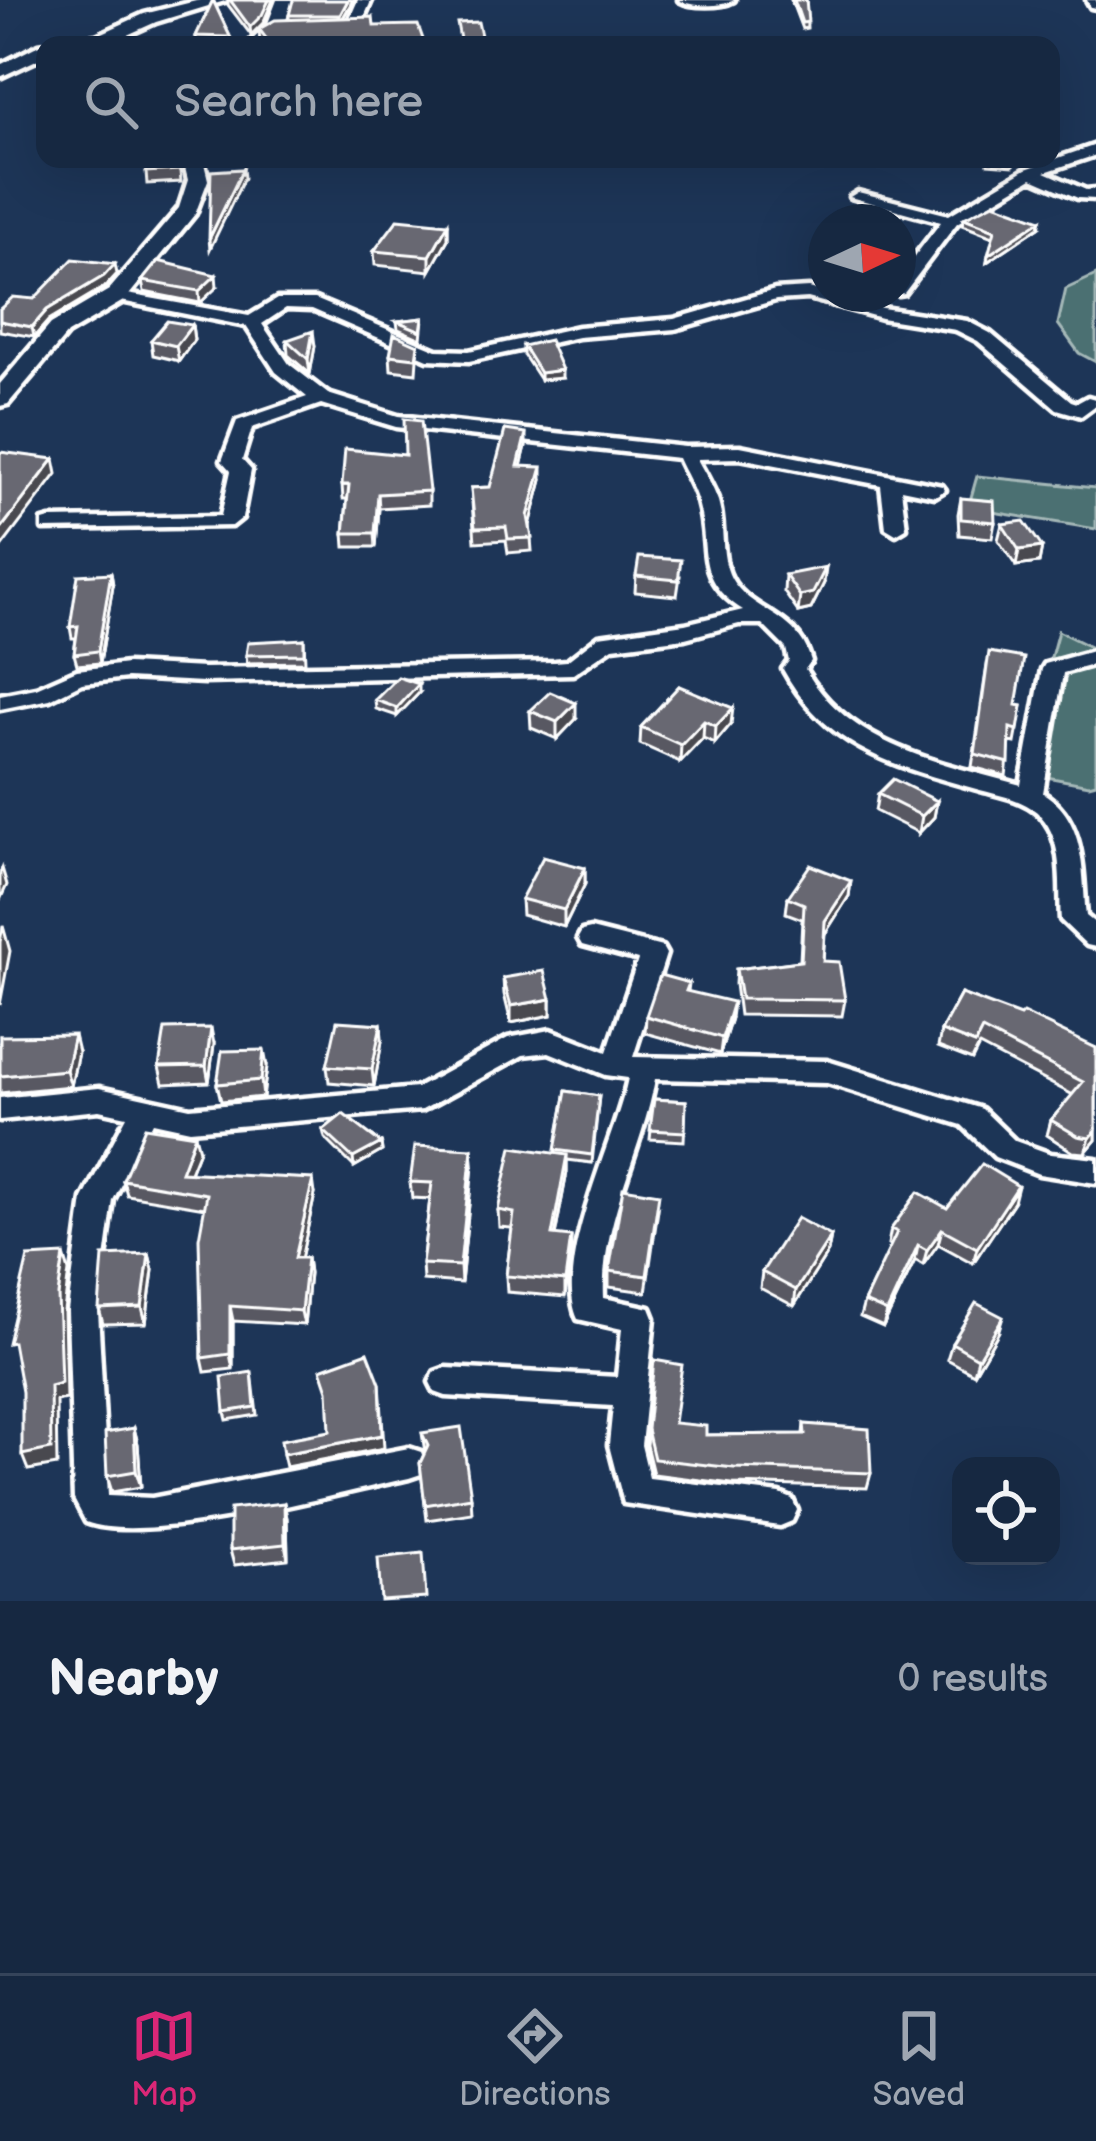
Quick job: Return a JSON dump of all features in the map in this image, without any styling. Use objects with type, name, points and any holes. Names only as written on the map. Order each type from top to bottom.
[{"type":"street","points":[[117,36],[149,18],[220,0]]},
{"type":"street","points":[[264,36],[285,0]]},
{"type":"street","points":[[686,0],[728,0]]},
{"type":"street","points":[[290,36],[353,28],[364,1]]},
{"type":"street","points":[[0,72],[36,54]]},
{"type":"street","points":[[1060,156],[1096,150]]},
{"type":"street","points":[[0,399],[59,329],[118,295],[140,262],[188,210],[198,180],[196,168]]},
{"type":"street","points":[[916,265],[951,220],[1038,168]]},
{"type":"street","points":[[1031,172],[1084,195],[1096,194]]},
{"type":"street","points":[[858,197],[951,220]]},
{"type":"street","points":[[118,295],[252,322],[283,303],[315,304],[434,355],[469,356],[578,332],[675,324],[775,295],[808,291]]},
{"type":"street","points":[[881,313],[961,325],[984,337],[1064,405],[1081,410],[1088,403]]},
{"type":"street","points":[[252,322],[282,368],[321,398],[396,421],[685,453],[740,452],[934,490]]},
{"type":"street","points":[[50,525],[225,522],[232,518],[242,470],[232,461],[232,450],[244,425],[321,398]]},
{"type":"street","points":[[685,453],[708,502],[716,569],[729,592],[768,617],[796,646],[800,661],[794,669],[805,695],[827,718],[908,761],[1031,796],[1053,813],[1066,842],[1074,920],[1096,938]]},
{"type":"street","points":[[890,479],[896,528]]},
{"type":"street","points":[[0,702],[42,694],[77,677],[127,671],[203,675],[555,669],[573,667],[607,641],[685,632],[739,617],[768,617]]},
{"type":"street","points":[[1031,796],[1052,669],[1096,657]]},
{"type":"street","points":[[591,938],[653,954],[630,1066],[638,1112],[616,1158],[587,1294],[589,1309],[639,1318],[625,1445],[635,1492],[781,1510]]},
{"type":"street","points":[[0,1109],[99,1099],[190,1119],[422,1100],[518,1045],[551,1041],[630,1066],[827,1072],[972,1117],[1005,1149],[1048,1166],[1096,1171]]},
{"type":"street","points":[[144,1112],[98,1198],[83,1311],[91,1498],[98,1511],[152,1514],[410,1462]]},
{"type":"street","points":[[446,1382],[628,1392]]},
{"type":"green space","points":[[1096,275],[1096,362],[1079,353],[1058,324],[1066,289]]},
{"type":"green space","points":[[977,476],[1096,488],[1096,529],[968,508]]},
{"type":"green space","points":[[1058,631],[1096,650],[1096,783],[1089,785],[1020,772]]},
{"type":"building","points":[[213,0],[230,36],[196,36]]},
{"type":"building","points":[[230,0],[269,0],[250,27]]},
{"type":"building","points":[[293,0],[348,0],[340,15],[289,15]]},
{"type":"building","points":[[794,0],[806,0],[808,22],[802,23]]},
{"type":"building","points":[[373,17],[374,26],[418,25],[422,36],[264,36],[259,29],[275,20]]},
{"type":"building","points":[[478,22],[481,36],[459,36],[457,23]]},
{"type":"building","points":[[146,168],[179,168],[179,170],[146,172]]},
{"type":"building","points":[[243,169],[209,239],[211,171]]},
{"type":"building","points":[[994,203],[1041,220],[988,255],[995,230],[964,218]]},
{"type":"building","points":[[398,219],[448,224],[430,256],[374,251]]},
{"type":"building","points":[[73,259],[115,264],[104,276],[47,310],[32,327],[0,321],[0,309],[13,297],[34,299]]},
{"type":"building","points":[[158,261],[216,275],[199,291],[142,281]]},
{"type":"building","points":[[423,318],[421,331],[397,321]]},
{"type":"building","points":[[167,321],[192,325],[176,346],[151,340]]},
{"type":"building","points":[[313,331],[308,359],[287,340]]},
{"type":"building","points":[[394,334],[418,345],[416,358],[390,355]]},
{"type":"building","points":[[549,340],[562,370],[540,373],[523,346]]},
{"type":"building","points":[[404,419],[421,421],[429,491],[378,494],[375,533],[344,533],[349,485],[342,485],[345,449],[405,455]]},
{"type":"building","points":[[505,430],[526,433],[518,466],[542,467],[528,516],[532,538],[508,539],[506,527],[475,528],[471,488],[490,487]]},
{"type":"building","points":[[0,452],[54,459],[0,530]]},
{"type":"building","points":[[961,498],[994,501],[995,522],[961,519]]},
{"type":"building","points":[[1024,521],[1042,547],[1019,550],[1002,524]]},
{"type":"building","points":[[639,557],[681,560],[678,580],[636,576]]},
{"type":"building","points":[[826,567],[813,593],[800,596],[785,575]]},
{"type":"building","points":[[111,573],[98,651],[74,654],[78,626],[70,627],[78,575]]},
{"type":"building","points":[[304,639],[304,654],[246,655],[248,642]]},
{"type":"building","points":[[989,652],[1024,658],[1016,705],[1022,706],[1018,730],[1010,728],[1009,763],[975,754]]},
{"type":"building","points":[[398,677],[419,684],[397,708],[375,700]]},
{"type":"building","points":[[679,686],[733,708],[716,726],[704,721],[681,745],[641,727]]},
{"type":"building","points":[[550,692],[576,703],[557,722],[530,711]]},
{"type":"building","points":[[893,779],[937,801],[922,816],[878,794]]},
{"type":"building","points":[[543,857],[585,868],[564,910],[521,899]]},
{"type":"building","points":[[810,865],[851,881],[825,921],[823,961],[839,962],[845,1000],[741,999],[736,969],[801,961],[804,904],[788,897]]},
{"type":"building","points":[[544,971],[551,999],[511,1006],[503,978]]},
{"type":"building","points":[[660,975],[689,983],[686,991],[733,1002],[722,1038],[646,1016]]},
{"type":"building","points":[[961,994],[1020,1016],[1023,1013],[1096,1048],[1096,1130],[1090,1138],[1051,1120],[1083,1082],[982,1030],[975,1044],[941,1031]]},
{"type":"building","points":[[337,1021],[381,1024],[372,1069],[327,1066]]},
{"type":"building","points":[[211,1028],[206,1066],[159,1067],[165,1029]]},
{"type":"building","points":[[74,1035],[66,1070],[0,1076],[0,1036]]},
{"type":"building","points":[[264,1050],[261,1080],[217,1084],[222,1051]]},
{"type":"building","points":[[566,1091],[599,1096],[592,1155],[555,1150]]},
{"type":"building","points":[[654,1099],[686,1101],[685,1132],[650,1130]]},
{"type":"building","points":[[343,1114],[381,1143],[353,1158],[323,1130]]},
{"type":"building","points":[[145,1127],[195,1135],[181,1172],[313,1179],[295,1258],[307,1258],[301,1311],[230,1306],[230,1354],[202,1358],[199,1238],[207,1194],[123,1180]]},
{"type":"building","points":[[415,1146],[472,1149],[460,1266],[422,1264],[432,1183],[410,1182]]},
{"type":"building","points":[[512,1147],[567,1155],[552,1235],[571,1237],[565,1281],[506,1276],[514,1213],[498,1210]]},
{"type":"building","points":[[982,1164],[1018,1186],[977,1248],[942,1229],[927,1250],[918,1245],[887,1312],[864,1302],[897,1232],[891,1229],[918,1192],[947,1208]]},
{"type":"building","points":[[623,1188],[659,1194],[647,1276],[609,1271]]},
{"type":"building","points":[[797,1218],[831,1236],[796,1290],[762,1272]]},
{"type":"building","points":[[149,1254],[142,1307],[99,1309],[103,1256]]},
{"type":"building","points":[[64,1255],[58,1295],[61,1383],[50,1386],[51,1449],[22,1455],[22,1392],[13,1342],[8,1343],[28,1257]]},
{"type":"building","points":[[976,1303],[1003,1317],[978,1358],[952,1343]]},
{"type":"building","points":[[368,1352],[380,1383],[382,1435],[283,1454],[281,1440],[330,1431],[328,1390],[321,1369]]},
{"type":"building","points":[[654,1360],[682,1365],[674,1423],[706,1426],[706,1435],[805,1434],[804,1424],[869,1429],[871,1473],[734,1468],[654,1459],[647,1429]]},
{"type":"building","points":[[252,1372],[255,1407],[225,1412],[222,1377]]},
{"type":"building","points":[[461,1427],[471,1497],[425,1505],[420,1463],[428,1446],[422,1433]]},
{"type":"building","points":[[134,1428],[136,1471],[107,1476],[105,1433]]},
{"type":"building","points":[[284,1503],[285,1544],[230,1550],[230,1509]]},
{"type":"building","points":[[423,1553],[426,1598],[381,1601],[378,1558]]}]
